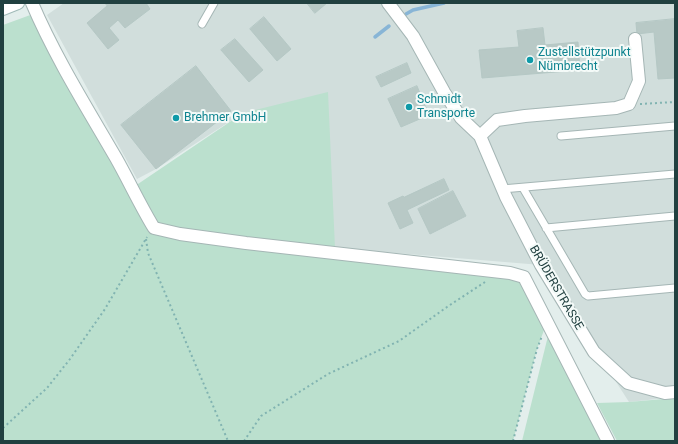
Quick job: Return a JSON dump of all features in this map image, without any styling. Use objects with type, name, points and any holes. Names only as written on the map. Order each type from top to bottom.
[{"type":"street","points":[[3,9],[18,3]]},
{"type":"street","points":[[32,3],[39,22],[124,171],[139,204],[154,228],[180,234],[246,243],[510,273],[524,277],[608,441]]},
{"type":"street","name":"BRÜDERSTRASSE","points":[[388,3],[413,36],[444,92],[461,118],[480,136],[502,189],[543,269],[594,352],[628,383],[666,393],[675,392]]},
{"type":"street","points":[[480,136],[497,120],[524,116],[616,108],[629,104],[639,80],[635,40]]},
{"type":"lane","points":[[202,24],[214,3]]},
{"type":"lane","points":[[561,136],[675,126]]},
{"type":"lane","points":[[502,189],[675,174]]},
{"type":"lane","points":[[523,188],[583,291],[588,296],[675,288]]},
{"type":"lane","points":[[546,228],[675,216]]},
{"type":"path","points":[[624,105],[675,102]]},
{"type":"path","points":[[3,428],[48,388],[105,309],[146,238],[154,228]]},
{"type":"path","points":[[146,238],[148,253],[228,441]]},
{"type":"path","points":[[244,441],[261,416],[328,374],[399,341],[485,282]]},
{"type":"path","points":[[513,441],[537,349],[547,322]]},
{"type":"shaded area","points":[[64,3],[675,3],[675,397],[629,402],[541,265],[335,248],[243,113],[156,169],[137,179],[47,15]]},
{"type":"green space","points":[[33,14],[135,186],[243,113],[328,92],[335,248],[524,277],[547,322],[537,349],[513,441],[3,441],[3,25]]},
{"type":"green space","points":[[548,336],[604,441],[522,441]]},
{"type":"green space","points":[[675,398],[675,441],[617,441],[597,403],[629,402]]},
{"type":"building","points":[[105,3],[146,3],[150,9],[125,28],[118,20],[109,28],[119,40],[108,49],[87,23],[107,6]]},
{"type":"building","points":[[307,3],[327,3],[315,13]]},
{"type":"building","points":[[264,17],[291,49],[277,61],[250,29]]},
{"type":"building","points":[[675,19],[675,78],[658,79],[654,32],[637,34],[636,23]]},
{"type":"building","name":"Zustellstützpunkt Nümbrecht","points":[[543,28],[545,45],[578,42],[580,70],[482,78],[479,50],[519,47],[517,31]]},
{"type":"building","points":[[235,39],[263,70],[249,82],[221,50]]},
{"type":"building","points":[[407,63],[411,73],[381,87],[376,77]]},
{"type":"building","name":"Brehmer GmbH","points":[[196,66],[231,111],[156,169],[121,125]]},
{"type":"building","name":"Schmidt Transporte","points":[[417,86],[429,115],[401,127],[388,99]]},
{"type":"building","points":[[444,179],[449,190],[407,210],[413,223],[400,229],[388,203]]},
{"type":"building","points":[[453,191],[466,216],[430,234],[418,209]]},
{"type":"waterway","points":[[406,14],[413,10],[444,3]]},
{"type":"waterway","points":[[375,37],[389,26]]},
{"type":"place","name":"Zustellstützpunkt Nümbrecht","points":[[530,60]]},
{"type":"place","name":"Schmidt Transporte","points":[[409,107]]},
{"type":"place","name":"Brehmer GmbH","points":[[176,118]]}]
